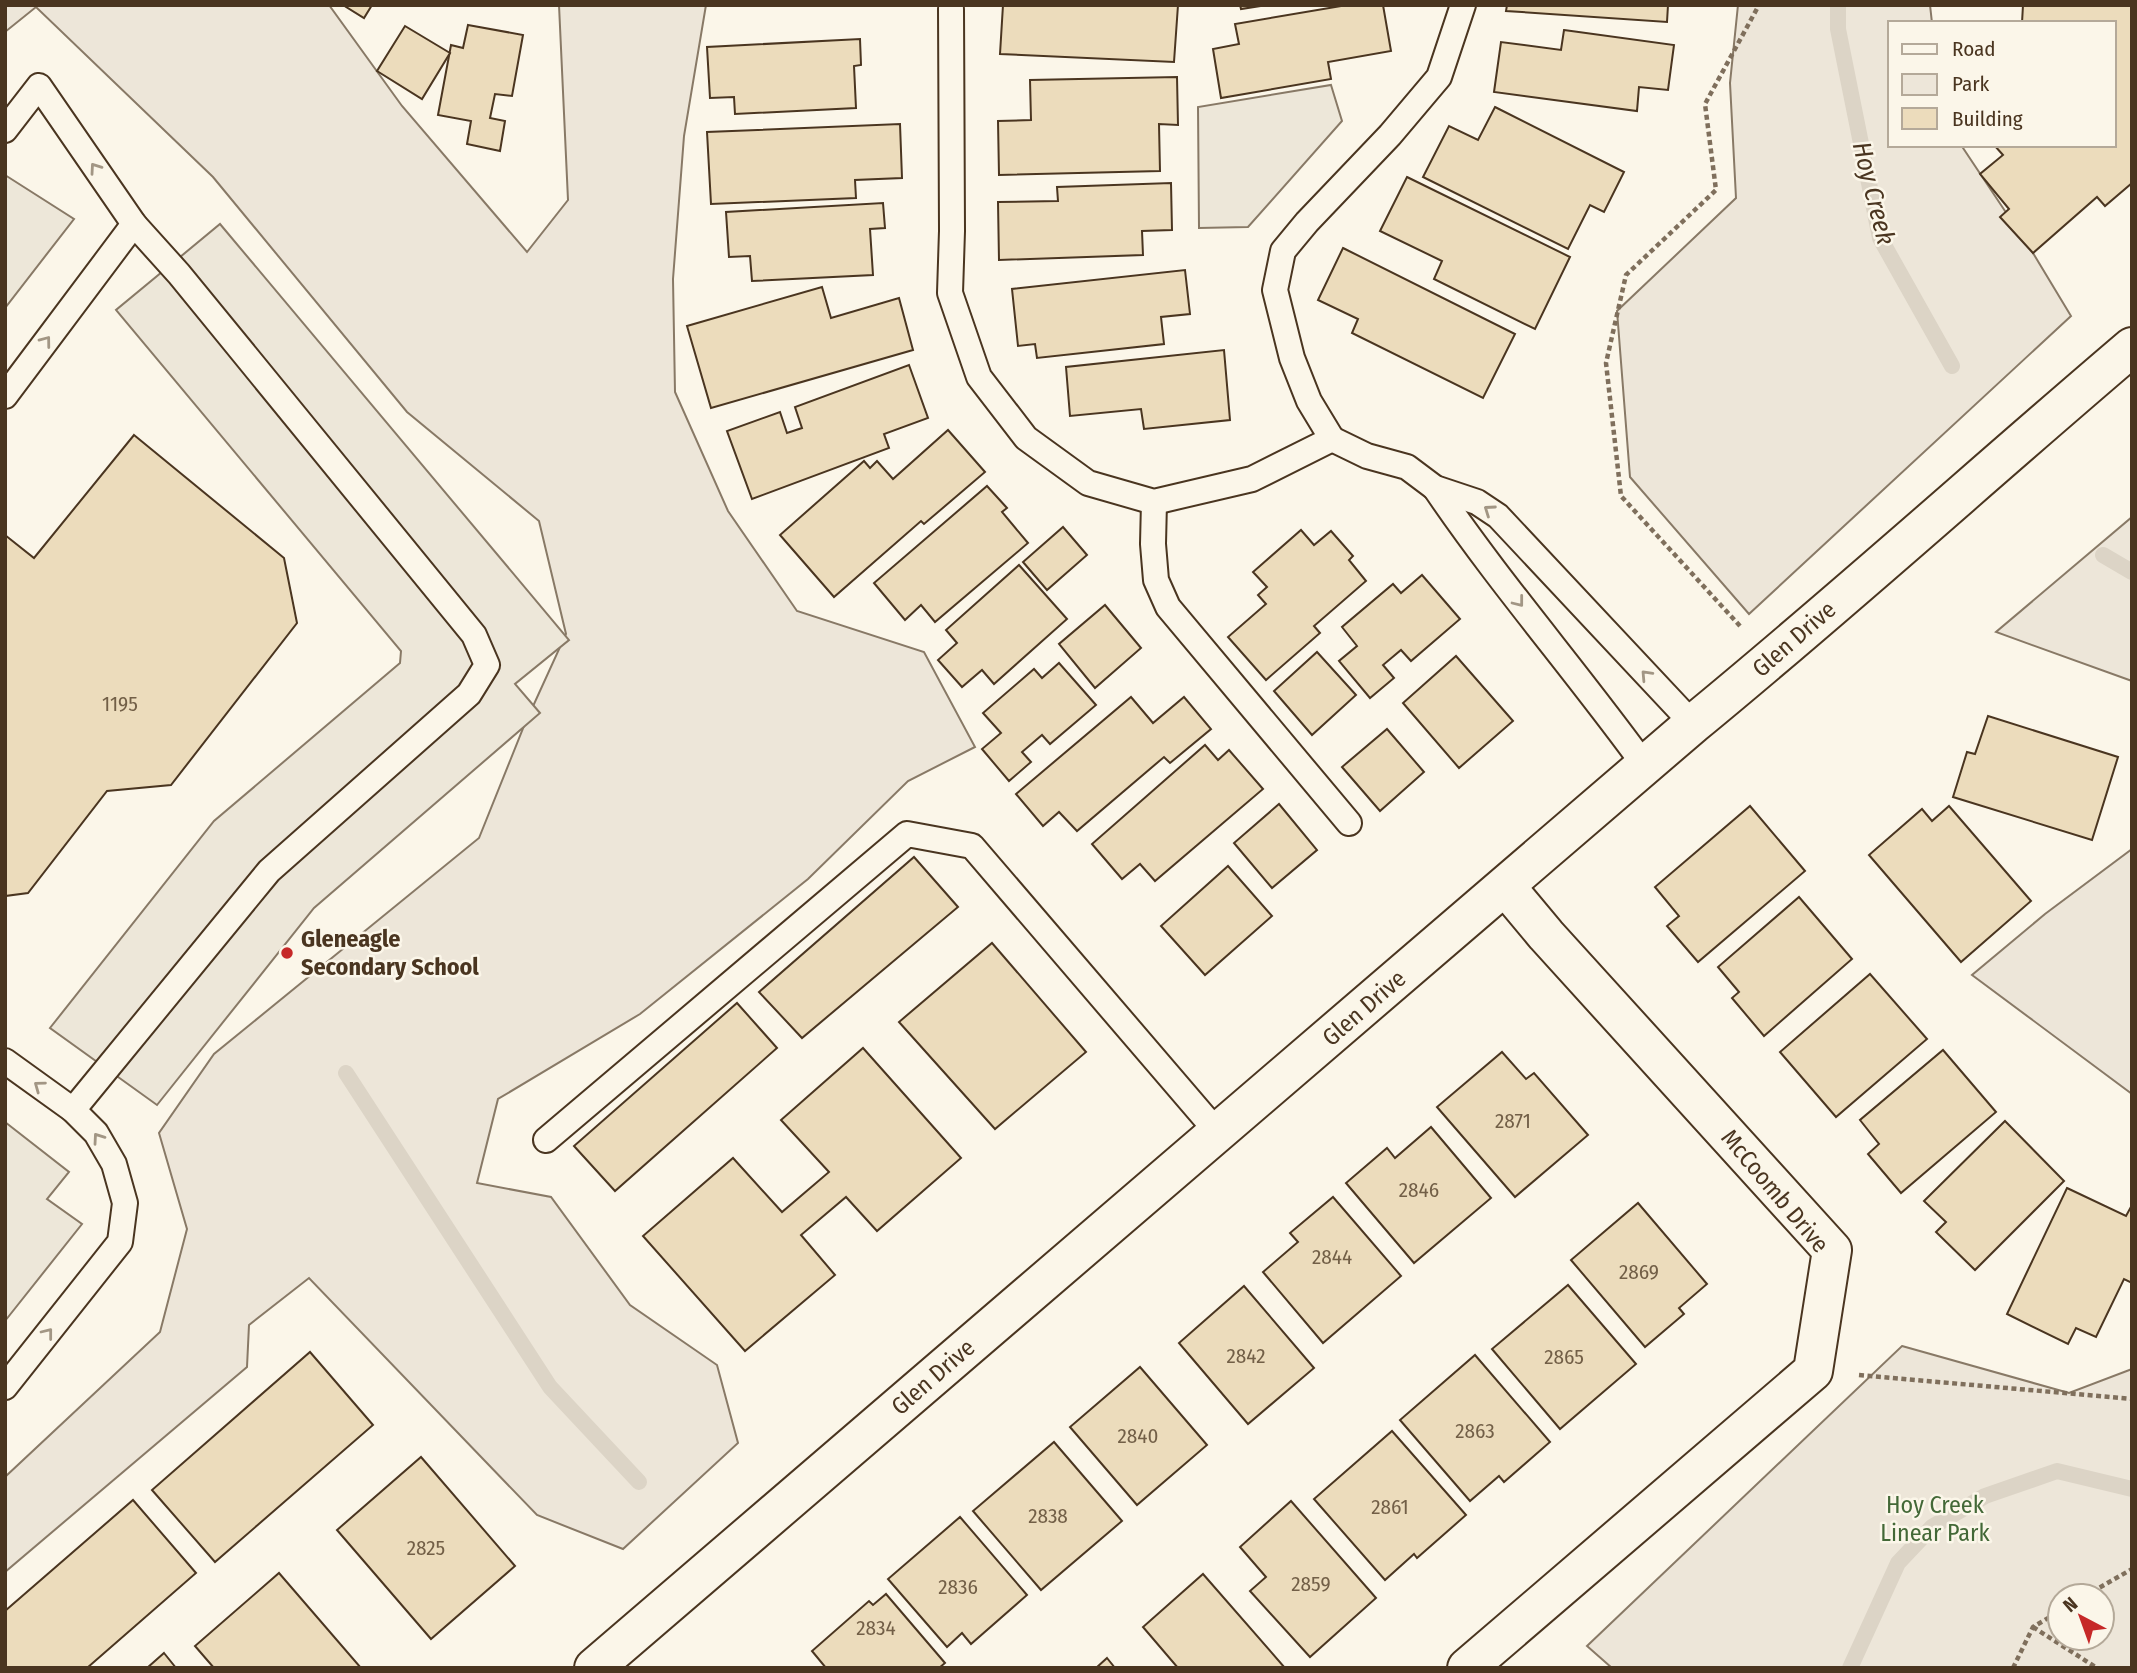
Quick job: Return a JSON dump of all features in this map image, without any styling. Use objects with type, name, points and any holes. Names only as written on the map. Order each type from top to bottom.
[{"type":"street","name":"Glen Drive","points":[[594,1668],[1693,724],[1771,660],[2049,416],[2131,349]]},
{"type":"street","name":"McCoomb Drive","points":[[1506,887],[1546,936],[1832,1250],[1812,1371]]},
{"type":"street","points":[[1467,1668],[1812,1371]]},
{"type":"lane","points":[[1463,5],[1439,77],[1390,135],[1283,251],[1275,290],[1289,347],[1309,401],[1332,439],[1367,456],[1407,467],[1435,488],[1477,502],[1498,516],[1693,724]]},
{"type":"lane","points":[[945,6],[952,230],[950,293],[979,377],[1026,438],[1088,482],[1154,502],[1252,479],[1332,439]]},
{"type":"lane","points":[[5,130],[39,86],[134,224],[179,274],[474,635],[487,665],[469,694],[269,871],[73,1110]]},
{"type":"lane","points":[[5,396],[134,224]]},
{"type":"lane","points":[[1435,488],[1469,538],[1645,766]]},
{"type":"lane","points":[[1154,502],[1156,580],[1168,607],[1349,823]]},
{"type":"lane","points":[[546,1140],[907,834],[972,846],[1218,1133]]},
{"type":"lane","points":[[5,1061],[73,1110],[96,1133],[114,1164],[125,1203],[120,1242],[5,1387]]},
{"type":"path","points":[[1759,5],[1705,104],[1716,190],[1626,275],[1606,363],[1621,496],[1771,660]]},
{"type":"path","points":[[1812,1371],[2132,1399]]},
{"type":"path","points":[[2109,1582],[2132,1569]]},
{"type":"path","points":[[2013,1668],[2033,1628],[2046,1620]]},
{"type":"path","points":[[2033,1628],[2096,1668]]},
{"type":"green space","points":[[5,5],[329,5],[402,106],[527,252],[568,200],[559,5],[706,5],[684,136],[673,279],[675,392],[728,511],[797,611],[924,652],[975,747],[908,781],[808,879],[640,1014],[498,1099],[477,1183],[551,1197],[630,1305],[717,1365],[738,1443],[623,1549],[537,1515],[309,1278],[249,1325],[247,1367],[5,1572],[5,1477],[160,1332],[187,1229],[159,1133],[214,1054],[479,838],[524,726],[566,634],[539,521],[407,412],[213,177],[36,7],[5,32]]},
{"type":"green space","points":[[1738,5],[1930,5],[1932,21],[1888,21],[1888,147],[1962,147],[2033,253],[2071,316],[1749,614],[1630,477],[1617,311],[1736,198],[1730,83]]},
{"type":"green space","points":[[2132,517],[2132,681],[1996,632]]},
{"type":"green space","points":[[2132,849],[2132,1094],[1972,975],[2045,914]]},
{"type":"green space","name":"Hoy Creek Linear Park","points":[[1902,1346],[2069,1393],[2132,1369],[2132,1668],[1612,1668],[1587,1646]]},
{"type":"shaded area","points":[[1331,85],[1342,121],[1248,227],[1199,228],[1198,107]]},
{"type":"shaded area","points":[[5,175],[74,219],[5,308]]},
{"type":"shaded area","points":[[220,224],[569,640],[515,684],[540,713],[314,908],[157,1105],[50,1028],[214,821],[400,663],[401,651],[116,310]]},
{"type":"shaded area","points":[[5,1122],[69,1172],[47,1199],[82,1224],[5,1321]]},
{"type":"building","points":[[343,5],[372,5],[364,18]]},
{"type":"building","points":[[1003,5],[1178,5],[1174,62],[1000,54]]},
{"type":"building","points":[[1240,5],[1267,5],[1241,9]]},
{"type":"building","points":[[1347,5],[1383,5],[1391,51],[1328,62],[1331,79],[1221,98],[1213,49],[1239,44],[1235,24]]},
{"type":"building","points":[[1507,5],[1668,5],[1667,22],[1506,11]]},
{"type":"building","points":[[2023,5],[2132,5],[2132,183],[2105,206],[2097,197],[2033,253],[2000,217],[2009,209],[1980,174],[2003,155],[1996,147],[2116,147],[2116,21],[2022,21]]},
{"type":"building","points":[[468,25],[523,35],[512,96],[495,94],[490,118],[505,121],[500,151],[467,144],[471,121],[438,115],[451,45],[463,48]]},
{"type":"building","points":[[405,26],[450,53],[422,99],[377,71]]},
{"type":"building","points":[[1564,30],[1674,45],[1668,90],[1639,87],[1637,111],[1494,92],[1501,42],[1561,50]]},
{"type":"building","points":[[860,39],[861,65],[854,66],[856,108],[735,114],[734,97],[710,98],[707,47]]},
{"type":"building","points":[[1177,77],[1178,125],[1159,124],[1160,171],[999,175],[998,121],[1031,120],[1030,80]]},
{"type":"building","points":[[1495,107],[1624,172],[1604,212],[1590,205],[1568,249],[1423,177],[1449,126],[1478,140]]},
{"type":"building","points":[[900,124],[902,178],[855,180],[856,198],[711,204],[707,132]]},
{"type":"building","points":[[1407,177],[1570,257],[1535,329],[1434,279],[1442,261],[1380,231]]},
{"type":"building","points":[[1171,183],[1172,230],[1142,231],[1143,255],[999,260],[998,202],[1058,201],[1057,187]]},
{"type":"building","points":[[883,203],[885,228],[870,229],[873,275],[752,281],[750,256],[729,257],[726,212]]},
{"type":"building","points":[[1343,248],[1515,334],[1483,398],[1352,333],[1358,319],[1318,300]]},
{"type":"building","points":[[1185,270],[1190,314],[1161,317],[1164,344],[1037,358],[1035,344],[1018,346],[1012,289]]},
{"type":"building","points":[[822,287],[831,318],[899,298],[913,350],[711,408],[687,326]]},
{"type":"building","points":[[1224,350],[1230,420],[1144,429],[1141,409],[1070,416],[1066,367]]},
{"type":"building","points":[[909,365],[928,418],[884,434],[889,448],[752,499],[727,431],[780,412],[787,433],[802,428],[795,407]]},
{"type":"building","points":[[948,430],[985,472],[924,524],[921,521],[834,597],[780,535],[864,461],[870,468],[877,461],[893,479]]},
{"type":"building","points":[[134,435],[284,558],[297,623],[171,785],[107,791],[28,893],[5,896],[5,535],[34,558]]},
{"type":"building","points":[[987,486],[1007,508],[1002,512],[1028,543],[935,622],[921,605],[905,620],[874,583]]},
{"type":"building","points":[[1063,527],[1087,555],[1047,590],[1023,562]]},
{"type":"building","points":[[1301,530],[1314,545],[1331,531],[1353,556],[1349,560],[1366,581],[1314,626],[1320,633],[1266,680],[1228,637],[1266,604],[1258,595],[1267,587],[1253,572]]},
{"type":"building","points":[[1019,565],[1067,619],[994,684],[982,670],[962,687],[938,660],[957,643],[946,630]]},
{"type":"building","points":[[1422,575],[1460,619],[1411,661],[1401,650],[1383,665],[1394,678],[1370,698],[1339,661],[1357,646],[1342,627],[1393,584],[1401,593]]},
{"type":"building","points":[[1105,605],[1141,648],[1095,688],[1059,644]]},
{"type":"building","points":[[1317,652],[1356,695],[1312,735],[1274,691]]},
{"type":"building","points":[[1456,656],[1513,721],[1459,768],[1403,703]]},
{"type":"building","points":[[1059,663],[1096,705],[1050,744],[1042,735],[1022,752],[1031,762],[1009,781],[982,749],[1001,733],[983,713],[1034,669],[1042,678]]},
{"type":"building","points":[[1131,697],[1153,723],[1184,697],[1211,729],[1170,763],[1164,757],[1077,831],[1059,812],[1043,826],[1016,794]]},
{"type":"building","points":[[1988,716],[2118,757],[2092,840],[1953,797],[1967,752],[1975,754]]},
{"type":"building","points":[[1387,729],[1424,772],[1380,811],[1342,767]]},
{"type":"building","points":[[1205,745],[1218,760],[1229,750],[1263,789],[1155,881],[1140,864],[1122,879],[1092,844]]},
{"type":"building","points":[[1279,804],[1317,850],[1272,888],[1234,843]]},
{"type":"building","points":[[1750,806],[1805,871],[1698,962],[1667,926],[1679,916],[1655,887]]},
{"type":"building","points":[[1949,806],[2031,901],[1961,962],[1869,855],[1922,809],[1932,821]]},
{"type":"building","points":[[914,857],[958,907],[802,1038],[759,992]]},
{"type":"building","points":[[1228,866],[1272,916],[1205,975],[1161,926]]},
{"type":"building","points":[[1799,897],[1852,959],[1764,1036],[1732,998],[1739,992],[1718,967]]},
{"type":"building","points":[[992,943],[1086,1052],[995,1129],[899,1022]]},
{"type":"building","points":[[1870,974],[1927,1039],[1836,1117],[1780,1052]]},
{"type":"building","points":[[737,1003],[777,1048],[615,1191],[574,1146]]},
{"type":"building","points":[[863,1048],[961,1158],[877,1231],[846,1197],[801,1235],[835,1275],[745,1351],[643,1236],[733,1158],[782,1212],[829,1172],[781,1120]]},
{"type":"building","points":[[1943,1050],[1996,1112],[1901,1193],[1868,1154],[1879,1144],[1860,1120]]},
{"type":"building","points":[[1502,1052],[1526,1079],[1534,1073],[1588,1135],[1515,1197],[1437,1107]]},
{"type":"building","points":[[2005,1121],[2064,1181],[1975,1270],[1936,1232],[1946,1222],[1924,1201]]},
{"type":"building","points":[[1431,1127],[1491,1198],[1414,1263],[1346,1183],[1387,1148],[1395,1158]]},
{"type":"building","points":[[2067,1188],[2126,1216],[2132,1205],[2132,1283],[2124,1279],[2096,1337],[2076,1328],[2068,1344],[2007,1314]]},
{"type":"building","points":[[1333,1197],[1401,1276],[1323,1343],[1263,1272],[1298,1242],[1290,1233]]},
{"type":"building","points":[[1638,1203],[1707,1284],[1679,1308],[1684,1314],[1645,1347],[1571,1260]]},
{"type":"building","points":[[1568,1285],[1636,1364],[1560,1429],[1492,1349]]},
{"type":"building","points":[[1244,1286],[1314,1368],[1248,1424],[1179,1343]]},
{"type":"building","points":[[310,1352],[373,1425],[215,1562],[152,1490]]},
{"type":"building","points":[[1475,1355],[1550,1442],[1504,1482],[1499,1476],[1470,1501],[1400,1420]]},
{"type":"building","points":[[1140,1367],[1207,1445],[1137,1505],[1070,1427]]},
{"type":"building","points":[[1392,1431],[1466,1515],[1417,1558],[1414,1554],[1385,1580],[1314,1499]]},
{"type":"building","points":[[1054,1442],[1122,1521],[1041,1590],[973,1511]]},
{"type":"building","points":[[421,1457],[515,1566],[431,1639],[337,1530]]},
{"type":"building","points":[[133,1500],[196,1573],[87,1668],[5,1668],[5,1611]]},
{"type":"building","points":[[1291,1501],[1376,1598],[1310,1657],[1250,1591],[1266,1577],[1240,1547]]},
{"type":"building","points":[[960,1517],[1027,1595],[971,1644],[962,1633],[947,1647],[888,1579]]},
{"type":"building","points":[[279,1573],[361,1668],[214,1668],[195,1646]]},
{"type":"building","points":[[1203,1574],[1285,1668],[1178,1668],[1143,1627]]},
{"type":"building","points":[[886,1594],[945,1663],[939,1668],[826,1668],[812,1651],[869,1601],[873,1605]]},
{"type":"building","points":[[164,1653],[176,1668],[147,1668]]},
{"type":"building","points":[[1107,1658],[1115,1668],[1096,1668]]},
{"type":"waterway","name":"Hoy Creek","points":[[1838,5],[1838,29],[1880,238],[1952,366]]},
{"type":"waterway","name":"Hoy Creek","points":[[2103,555],[2132,572]]},
{"type":"waterway","points":[[346,1073],[550,1387],[639,1482]]},
{"type":"waterway","name":"Hoy Creek","points":[[1850,1668],[1898,1563],[1932,1527],[1985,1496],[2057,1471],[2132,1489]]},
{"type":"place","name":"Gleneagle Secondary School","points":[[287,953]]}]
